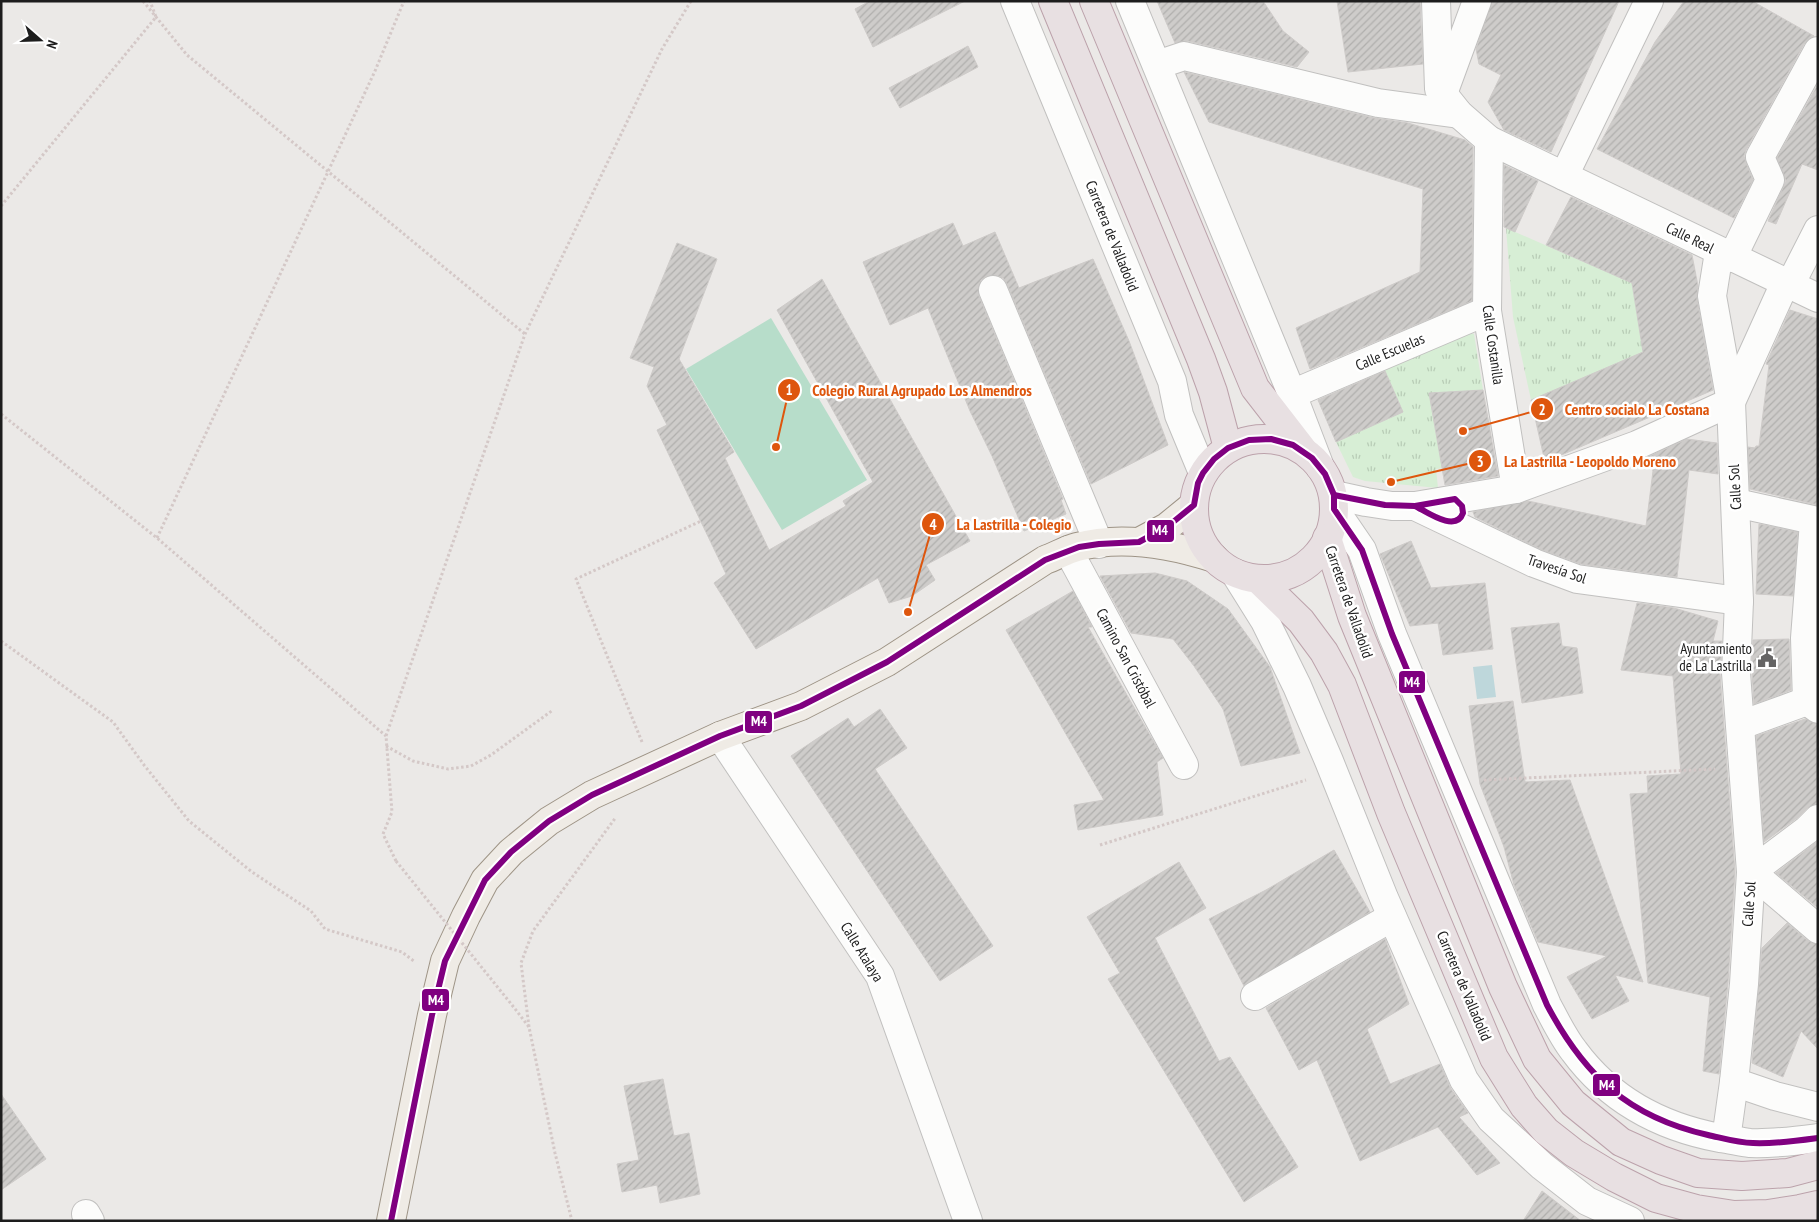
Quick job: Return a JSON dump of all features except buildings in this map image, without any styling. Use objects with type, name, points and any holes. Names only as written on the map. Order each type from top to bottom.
[{"type":"highway","points":[[1053,1],[1201,359],[1213,392],[1228,448]]},
{"type":"highway","points":[[1094,1],[1255,388],[1312,458],[1329,482],[1334,502],[1332,527],[1315,556],[1299,569],[1279,577],[1236,570],[1200,537],[1195,521],[1194,505],[1198,483],[1203,473],[1214,460],[1228,448],[1249,440],[1271,438],[1288,443],[1312,458]]},
{"type":"highway","name":"Carretera de Valladolid","points":[[1327,538],[1362,643],[1503,987],[1537,1059],[1573,1103],[1621,1142],[1661,1160],[1698,1173],[1742,1176],[1788,1173],[1818,1165]]},
{"type":"highway","name":"Carretera de Valladolid","points":[[1236,570],[1301,621],[1324,652],[1342,685],[1391,813],[1494,1058],[1524,1106],[1546,1131],[1574,1153],[1614,1177],[1656,1198],[1696,1209],[1734,1215],[1768,1214],[1818,1204]]},
{"type":"main road","points":[[1139,542],[1167,526],[1194,505]]},
{"type":"main road","points":[[391,1221],[432,1015],[445,961],[486,880],[512,852],[550,821],[580,801],[632,775],[720,736],[801,706],[846,684],[887,662],[1045,560],[1068,550],[1099,544],[1139,542],[1180,548],[1236,570]]},
{"type":"street","name":"Carretera de Valladolid","points":[[1016,1],[1172,381],[1179,415],[1203,473]]},
{"type":"street","points":[[1130,1],[1292,394],[1312,458]]},
{"type":"street","points":[[1436,1],[1439,89],[1451,104]]},
{"type":"street","points":[[1451,104],[1477,1]]},
{"type":"street","points":[[1564,176],[1649,1]]},
{"type":"street","name":"Calle Sol","points":[[1724,1138],[1728,1126],[1734,1082],[1744,984],[1751,872],[1736,673],[1739,601],[1731,402],[1712,296],[1725,255],[1770,180],[1760,157],[1818,51]]},
{"type":"street","points":[[1157,64],[1184,56],[1378,103],[1451,104]]},
{"type":"street","name":"Calle Real","points":[[1451,104],[1488,140],[1818,298]]},
{"type":"street","name":"Calle Costanilla","points":[[1488,140],[1487,311],[1516,489]]},
{"type":"street","points":[[1334,502],[1366,502],[1392,506],[1415,506],[1450,510],[1516,489],[1637,445],[1731,402],[1787,284],[1818,230]]},
{"type":"street","points":[[992,290],[1099,544]]},
{"type":"street","name":"Calle Escuelas","points":[[1292,394],[1487,311]]},
{"type":"street","name":"Carretera de Valladolid","points":[[1334,502],[1362,550],[1392,634],[1539,987],[1573,1051],[1610,1090],[1636,1108],[1664,1122],[1693,1133],[1748,1143],[1776,1143],[1818,1138]]},
{"type":"street","points":[[1736,503],[1816,521],[1805,638],[1813,705],[1741,725]]},
{"type":"street","name":"Travesía Sol","points":[[1450,510],[1534,563],[1577,579],[1739,601]]},
{"type":"street","name":"Camino San Cristóbal","points":[[1068,550],[1184,765]]},
{"type":"street","points":[[1236,570],[1265,621],[1296,686],[1392,917],[1464,1080],[1491,1119],[1542,1166],[1587,1201],[1630,1221]]},
{"type":"street","name":"Calle Atalaya","points":[[720,736],[880,976],[968,1221]]},
{"type":"street","points":[[1818,819],[1807,830],[1751,872],[1818,928]]},
{"type":"street","points":[[1255,996],[1392,917]]},
{"type":"street","points":[[1734,1082],[1775,1096],[1818,1106]]},
{"type":"path","points":[[143,1],[187,55],[525,334]]},
{"type":"path","points":[[150,1],[156,17]]},
{"type":"path","points":[[157,538],[375,72],[404,1]]},
{"type":"path","points":[[529,1027],[396,861],[383,834],[392,812],[386,736],[525,334],[662,48],[691,1]]},
{"type":"path","points":[[1,206],[156,17]]},
{"type":"path","points":[[1,414],[157,538],[386,736]]},
{"type":"path","points":[[643,745],[576,579],[701,521]]},
{"type":"path","points":[[1,641],[113,722],[144,765],[189,821],[252,872],[311,912],[325,929],[402,952],[440,980]]},
{"type":"path","points":[[386,746],[413,761],[448,769],[471,766],[491,755],[553,710]]},
{"type":"path","points":[[1476,780],[1744,768]]},
{"type":"path","points":[[1100,845],[1333,772]]},
{"type":"path","points":[[572,1221],[555,1153],[529,1027],[522,963],[533,931],[618,813]]},
{"type":"green space","points":[[1506,228],[1632,283],[1643,352],[1531,400],[1513,317]]},
{"type":"green space","points":[[771,318],[867,480],[782,530],[686,369]]},
{"type":"green space","points":[[1468,332],[1474,334],[1483,390],[1429,394],[1442,468],[1436,469],[1438,488],[1365,481],[1353,477],[1336,442],[1403,412],[1382,364]]},
{"type":"water","points":[[1492,665],[1496,697],[1477,699],[1473,667]]},
{"type":"transit line","name":"M4","points":[[391,1221],[432,1015],[445,961],[485,880],[511,852],[549,821],[592,795],[720,736],[801,706],[887,662],[1045,560],[1079,547],[1139,542],[1167,527],[1194,505],[1198,483],[1214,459],[1228,448],[1249,440],[1271,439],[1293,445],[1312,458],[1325,474],[1334,495],[1334,509],[1362,550],[1392,634],[1547,1005],[1561,1030],[1593,1072],[1611,1090],[1632,1104],[1654,1117],[1680,1127],[1747,1143],[1777,1143],[1818,1138]]},
{"type":"transit line","name":"M4","points":[[1334,495],[1385,505],[1415,506]]},
{"type":"transit line","name":"M4","points":[[1455,499],[1462,506],[1463,513],[1459,519],[1454,521],[1441,519],[1415,506],[1455,499]]},
{"type":"place","name":"Centro socialo La Costana","points":[[1463,431]]},
{"type":"place","name":"Colegio Rural Agrupado Los Almendros","points":[[776,447]]},
{"type":"place","name":"La Lastrilla - Leopoldo Moreno","points":[[1391,482]]},
{"type":"place","name":"La Lastrilla - Colegio","points":[[908,612]]},
{"type":"place","name":"Ayuntamiento de La Lastrilla","points":[[1767,658]]}]
